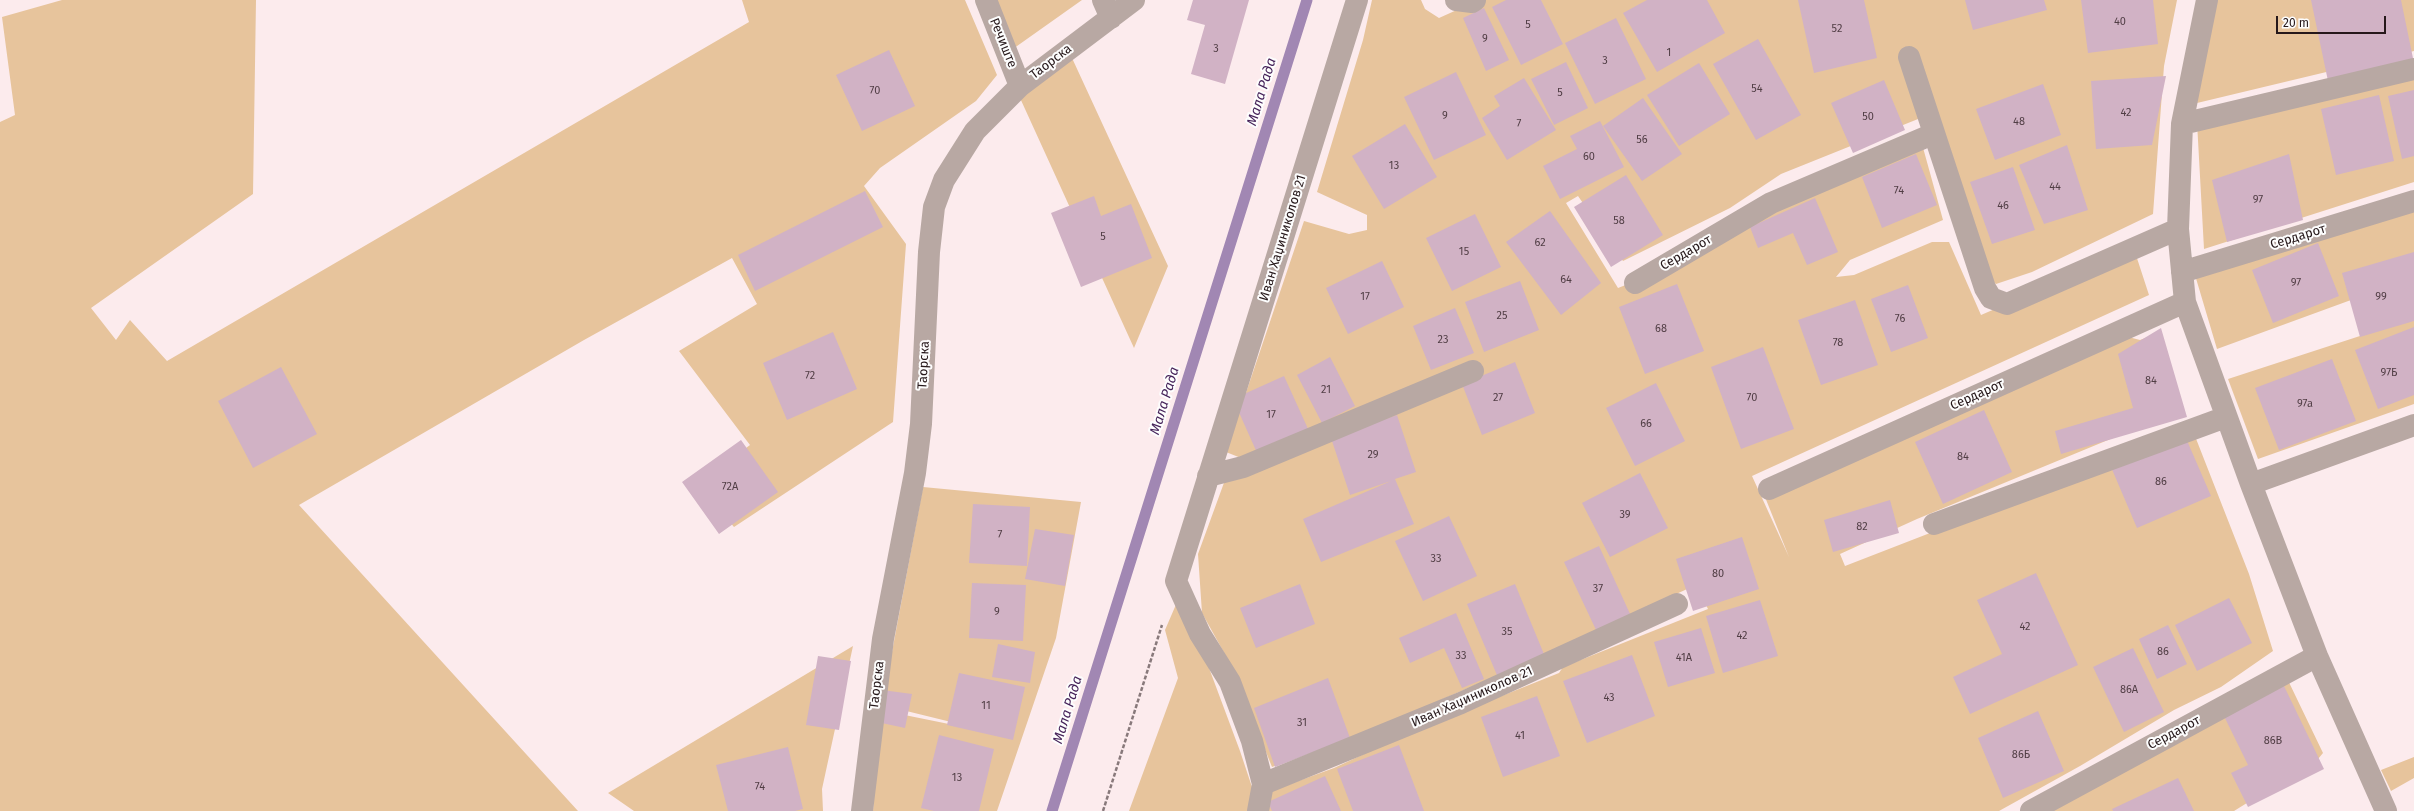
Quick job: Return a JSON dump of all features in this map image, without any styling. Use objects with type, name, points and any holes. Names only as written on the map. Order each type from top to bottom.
[{"type":"street","name":"Речиште","points":[[986,0],[1020,86]]},
{"type":"street","name":"Таорска","points":[[862,811],[883,639],[915,473],[921,424],[929,252],[934,207],[944,180],[975,130],[1020,86],[1107,9],[1134,0]]},
{"type":"street","name":"Иван Хаџиниколов 21","points":[[1176,581],[1357,0]]},
{"type":"street","points":[[1456,0],[1472,2],[1475,0]]},
{"type":"street","points":[[2207,0],[2182,124],[2178,229],[2185,302],[2226,417],[2317,656],[2386,811]]},
{"type":"street","points":[[1909,57],[1984,288],[1991,298],[2007,304],[2178,229]]},
{"type":"street","points":[[2182,124],[2414,69]]},
{"type":"street","name":"Сердарот","points":[[1635,283],[1771,203],[1933,134]]},
{"type":"street","name":"Сердарот","points":[[2182,272],[2414,201]]},
{"type":"street","name":"Сердарот","points":[[1769,489],[2185,302]]},
{"type":"street","points":[[1208,476],[1243,467],[1473,371]]},
{"type":"street","points":[[1934,524],[2226,417]]},
{"type":"street","points":[[2251,484],[2414,425]]},
{"type":"street","points":[[1176,581],[1200,634],[1230,682],[1252,741],[1263,784],[1258,811]]},
{"type":"street","name":"Иван Хаџиниколов 21","points":[[1263,784],[1461,704],[1677,604]]},
{"type":"street","name":"Сердарот","points":[[2031,811],[2317,656]]},
{"type":"path","points":[[1103,811],[1176,581]]},
{"type":"shaded area","points":[[62,0],[256,0],[253,194],[91,308],[116,340],[130,320],[167,361],[749,22],[742,0],[965,0],[997,75],[976,101],[880,168],[864,186],[906,244],[893,422],[734,527],[698,484],[750,445],[679,351],[757,304],[732,258],[584,340],[299,505],[578,811],[0,811],[0,122],[15,115],[2,17]]},
{"type":"shaded area","points":[[989,0],[1082,0],[1010,51]]},
{"type":"shaded area","points":[[1372,0],[1421,0],[1425,9],[1439,18],[1479,0],[2177,0],[2164,66],[2153,214],[2032,272],[1996,284],[1984,274],[1928,115],[1781,174],[1730,208],[1623,261],[1578,196],[1566,203],[1618,288],[1687,261],[1730,229],[1922,144],[1943,220],[1850,260],[1836,277],[1854,275],[1932,242],[1949,242],[1981,315],[2134,249],[2149,295],[1752,476],[1789,557],[1763,492],[2117,334],[2140,340],[2158,333],[2183,409],[1917,519],[1840,554],[1845,566],[2193,431],[2249,574],[2273,651],[2221,687],[2174,710],[2080,766],[1999,811],[1261,811],[1257,796],[1334,768],[1409,733],[1559,673],[1563,667],[1708,609],[1696,585],[1538,657],[1380,726],[1272,767],[1232,667],[1202,613],[1198,554],[1225,480],[1241,458],[1226,452],[1304,221],[1349,234],[1367,230],[1367,215],[1317,192],[1363,40]]},
{"type":"shaded area","points":[[2213,0],[2414,0],[2414,51],[2197,103]]},
{"type":"shaded area","points":[[1072,58],[1168,266],[1134,348],[1020,98]]},
{"type":"shaded area","points":[[2414,70],[2414,182],[2204,249],[2197,122]]},
{"type":"shaded area","points":[[2414,206],[2414,404],[2258,459],[2228,379],[2363,335],[2351,300],[2217,349],[2195,275]]},
{"type":"shaded area","points":[[923,487],[1081,502],[1056,638],[997,811],[873,811],[880,710],[1008,736],[882,705]]},
{"type":"shaded area","points":[[1181,593],[1240,751],[1260,811],[1129,811],[1178,678],[1165,630]]},
{"type":"shaded area","points":[[853,646],[822,789],[823,811],[634,811],[608,793]]},
{"type":"shaded area","points":[[2284,672],[2323,753],[2318,759],[2234,811],[2043,811]]},
{"type":"shaded area","points":[[2414,757],[2414,778],[2391,791],[2381,770]]},
{"type":"building","points":[[1193,0],[1249,0],[1225,84],[1191,74],[1205,25],[1187,20]]},
{"type":"building","points":[[1506,0],[1541,0],[1563,44],[1521,65],[1492,7]]},
{"type":"building","points":[[1647,0],[1707,0],[1725,33],[1657,72],[1623,13]]},
{"type":"building","points":[[1798,0],[1864,0],[1877,58],[1814,73]]},
{"type":"building","points":[[1965,0],[2044,0],[2047,10],[1973,30]]},
{"type":"building","points":[[2081,0],[2153,0],[2158,44],[2088,53]]},
{"type":"building","points":[[2311,0],[2401,0],[2414,63],[2328,81]]},
{"type":"building","points":[[1484,8],[1509,60],[1486,71],[1463,18]]},
{"type":"building","points":[[1616,18],[1646,79],[1595,104],[1565,43]]},
{"type":"building","points":[[1758,39],[1801,115],[1756,140],[1713,64]]},
{"type":"building","points":[[889,50],[915,106],[862,131],[836,75]]},
{"type":"building","points":[[1566,62],[1588,108],[1554,125],[1531,79]]},
{"type":"building","points":[[1699,63],[1730,114],[1679,146],[1647,95]]},
{"type":"building","points":[[1456,72],[1486,135],[1434,160],[1404,97]]},
{"type":"building","points":[[2166,76],[2152,145],[2096,149],[2091,81]]},
{"type":"building","points":[[1524,78],[1556,130],[1507,160],[1482,118],[1500,106],[1494,96]]},
{"type":"building","points":[[1884,80],[1905,130],[1853,153],[1831,103]]},
{"type":"building","points":[[2043,84],[2061,135],[1995,160],[1976,109]]},
{"type":"building","points":[[2414,90],[2414,156],[2402,159],[2388,96]]},
{"type":"building","points":[[2379,95],[2394,161],[2336,175],[2321,109]]},
{"type":"building","points":[[1643,98],[1682,154],[1642,181],[1603,126]]},
{"type":"building","points":[[1600,121],[1624,167],[1560,199],[1543,166],[1577,149],[1570,136]]},
{"type":"building","points":[[1405,124],[1437,177],[1384,209],[1352,156]]},
{"type":"building","points":[[2067,145],[2088,210],[2044,224],[2019,165]]},
{"type":"building","points":[[1916,154],[1937,205],[1882,228],[1862,177]]},
{"type":"building","points":[[2289,154],[2303,220],[2227,242],[2212,180]]},
{"type":"building","points":[[2013,167],[2035,230],[1992,244],[1970,182]]},
{"type":"building","points":[[1626,175],[1663,235],[1611,267],[1574,207]]},
{"type":"building","points":[[865,191],[883,227],[755,291],[738,255]]},
{"type":"building","points":[[1094,196],[1101,216],[1131,204],[1152,258],[1081,287],[1051,213]]},
{"type":"building","points":[[1815,198],[1838,252],[1807,265],[1793,233],[1758,248],[1750,227]]},
{"type":"building","points":[[1550,211],[1601,283],[1561,315],[1506,242]]},
{"type":"building","points":[[1475,214],[1501,267],[1452,291],[1426,238]]},
{"type":"building","points":[[2318,243],[2339,296],[2273,323],[2252,270]]},
{"type":"building","points":[[2414,252],[2414,321],[2360,337],[2342,273]]},
{"type":"building","points":[[1382,261],[1404,307],[1348,334],[1326,288]]},
{"type":"building","points":[[1520,281],[1539,330],[1484,352],[1465,302]]},
{"type":"building","points":[[1677,284],[1704,351],[1645,374],[1619,307]]},
{"type":"building","points":[[1908,285],[1928,338],[1891,352],[1871,299]]},
{"type":"building","points":[[1855,300],[1878,365],[1821,385],[1798,320]]},
{"type":"building","points":[[1455,308],[1474,353],[1431,370],[1413,326]]},
{"type":"building","points":[[2414,327],[2414,395],[2378,409],[2355,350]]},
{"type":"building","points":[[2161,328],[2187,417],[2061,454],[2055,431],[2133,408],[2118,354]]},
{"type":"building","points":[[833,332],[857,389],[787,420],[763,363]]},
{"type":"building","points":[[1763,347],[1794,429],[1741,449],[1711,367]]},
{"type":"building","points":[[1330,357],[1355,406],[1322,423],[1297,375]]},
{"type":"building","points":[[2332,359],[2356,421],[2279,450],[2255,388]]},
{"type":"building","points":[[1515,362],[1535,413],[1482,435],[1462,384]]},
{"type":"building","points":[[281,367],[317,434],[253,468],[218,401]]},
{"type":"building","points":[[1284,376],[1309,431],[1258,455],[1233,399]]},
{"type":"building","points":[[1656,383],[1685,441],[1635,466],[1606,408]]},
{"type":"building","points":[[1984,410],[2012,472],[1943,504],[1915,442]]},
{"type":"building","points":[[1397,415],[1416,472],[1395,479],[1414,524],[1321,562],[1303,519],[1391,481],[1350,495],[1331,438]]},
{"type":"building","points":[[2185,436],[2211,496],[2137,528],[2111,467]]},
{"type":"building","points":[[741,440],[778,492],[719,534],[682,482]]},
{"type":"building","points":[[1640,473],[1668,528],[1610,557],[1582,503]]},
{"type":"building","points":[[1890,500],[1899,533],[1833,552],[1824,520]]},
{"type":"building","points":[[973,504],[1030,507],[1027,566],[969,563]]},
{"type":"building","points":[[1449,516],[1477,576],[1423,601],[1395,541]]},
{"type":"building","points":[[1035,529],[1074,535],[1065,586],[1025,579]]},
{"type":"building","points":[[1742,537],[1759,589],[1693,611],[1676,559]]},
{"type":"building","points":[[1599,546],[1631,616],[1597,632],[1564,562]]},
{"type":"building","points":[[2036,573],[2078,665],[1970,714],[1953,677],[2002,654],[1977,600]]},
{"type":"building","points":[[972,583],[1026,585],[1023,641],[969,638]]},
{"type":"building","points":[[1300,584],[1315,624],[1256,648],[1240,608]]},
{"type":"building","points":[[1515,584],[1546,659],[1499,680],[1467,604]]},
{"type":"building","points":[[2229,598],[2252,643],[2197,671],[2175,625]]},
{"type":"building","points":[[1760,600],[1778,656],[1723,673],[1706,616]]},
{"type":"building","points":[[1456,613],[1484,679],[1462,688],[1444,648],[1410,663],[1399,638]]},
{"type":"building","points":[[2168,625],[2187,664],[2157,679],[2139,639]]},
{"type":"building","points":[[1701,628],[1715,673],[1668,687],[1654,642]]},
{"type":"building","points":[[998,644],[1035,652],[1030,683],[992,677]]},
{"type":"building","points":[[2133,648],[2164,712],[2124,732],[2093,667]]},
{"type":"building","points":[[1632,655],[1655,716],[1587,743],[1563,681]]},
{"type":"building","points":[[818,656],[851,661],[839,730],[806,725]]},
{"type":"building","points":[[959,673],[1025,687],[1013,740],[947,725]]},
{"type":"building","points":[[1328,678],[1350,738],[1275,767],[1254,708]]},
{"type":"building","points":[[2284,686],[2324,769],[2248,807],[2231,773],[2248,765],[2224,716]]},
{"type":"building","points":[[882,690],[912,694],[905,728],[877,722]]},
{"type":"building","points":[[1537,696],[1560,756],[1503,777],[1481,717]]},
{"type":"building","points":[[2038,711],[2064,771],[2003,798],[1978,738]]},
{"type":"building","points":[[939,735],[994,749],[979,811],[934,811],[921,808]]},
{"type":"building","points":[[1399,745],[1424,811],[1353,811],[1337,769]]},
{"type":"building","points":[[788,747],[803,809],[795,811],[728,811],[716,765]]},
{"type":"building","points":[[1325,776],[1341,811],[1272,811],[1268,802]]},
{"type":"building","points":[[2178,778],[2194,811],[2113,811],[2112,809]]},
{"type":"waterway","name":"Мала Рада","points":[[1052,811],[1307,0]]}]
